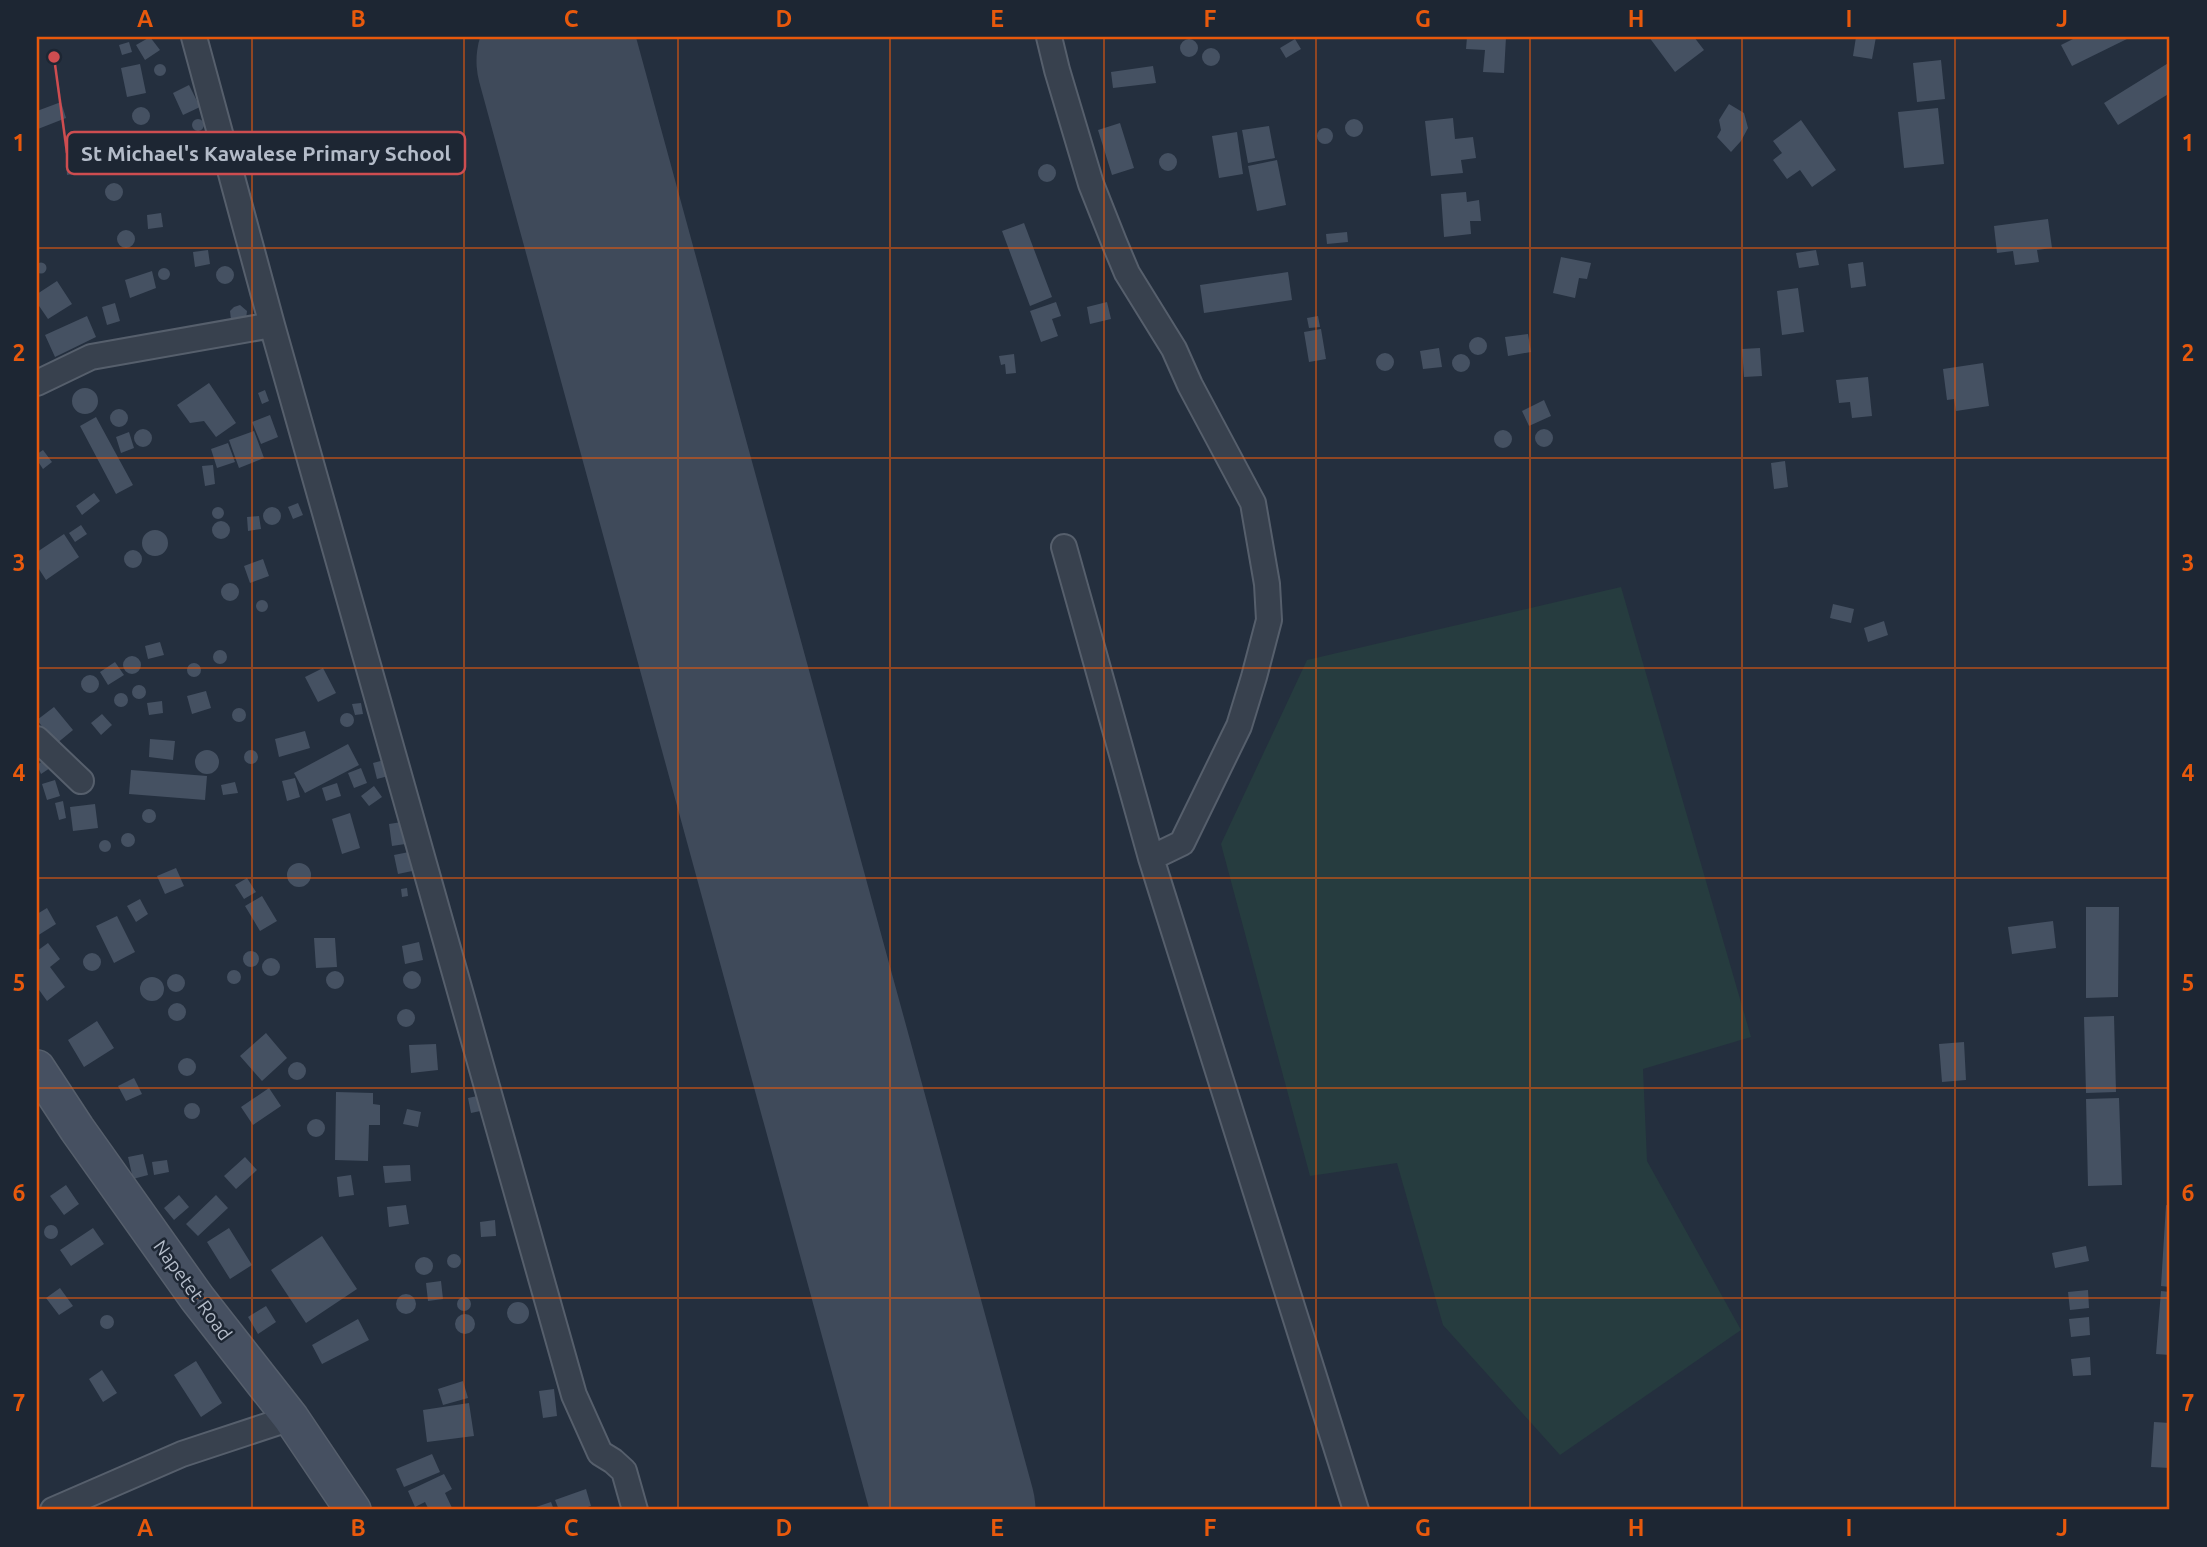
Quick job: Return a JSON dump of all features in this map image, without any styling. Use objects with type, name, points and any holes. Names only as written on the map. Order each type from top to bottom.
[{"type":"main road","name":"Napetet Road","points":[[37,1068],[197,1298],[291,1418],[354,1510]]},
{"type":"street","points":[[194,37],[272,325],[574,1395],[600,1453],[624,1471],[635,1510]]},
{"type":"street","points":[[1049,37],[1056,70],[1091,184],[1123,263],[1174,349],[1190,385],[1253,503],[1267,584],[1269,620],[1239,726],[1182,843],[1151,858]]},
{"type":"street","points":[[37,383],[91,357],[272,325]]},
{"type":"street","points":[[1064,547],[1151,858],[1356,1510]]},
{"type":"street","points":[[37,739],[81,781]]},
{"type":"street","points":[[53,1510],[182,1454],[291,1418]]},
{"type":"green space","points":[[1621,587],[1751,1037],[1643,1069],[1647,1161],[1741,1330],[1560,1455],[1443,1325],[1397,1163],[1310,1176],[1221,844],[1307,660]]},
{"type":"building","points":[[150,37],[160,50],[145,60],[136,45]]},
{"type":"building","points":[[1467,37],[1506,37],[1504,73],[1483,72],[1485,50],[1466,49]]},
{"type":"building","points":[[1649,37],[1694,37],[1704,50],[1675,72]]},
{"type":"building","points":[[1856,37],[1876,37],[1872,59],[1853,56]]},
{"type":"building","points":[[2077,37],[2131,37],[2072,66],[2061,45]]},
{"type":"building","points":[[1189,39],[1195,42],[1198,48],[1195,54],[1189,57],[1183,54],[1180,48],[1183,42]]},
{"type":"building","points":[[1295,39],[1301,49],[1286,58],[1280,48]]},
{"type":"building","points":[[129,42],[132,52],[122,55],[119,45]]},
{"type":"building","points":[[1211,48],[1217,51],[1220,57],[1217,63],[1211,66],[1205,63],[1202,57],[1205,51]]},
{"type":"building","points":[[1941,60],[1945,99],[1917,102],[1913,63]]},
{"type":"building","points":[[2170,62],[2170,93],[2118,125],[2104,103]]},
{"type":"building","points":[[140,64],[146,93],[127,97],[121,68]]},
{"type":"building","points":[[155,65],[165,65],[165,75],[155,75]]},
{"type":"building","points":[[1153,66],[1156,83],[1113,88],[1111,72]]},
{"type":"building","points":[[189,85],[200,107],[183,115],[173,93]]},
{"type":"building","points":[[61,102],[66,118],[38,129],[37,111]]},
{"type":"building","points":[[1729,104],[1744,113],[1748,128],[1731,152],[1717,137],[1721,130],[1719,120]]},
{"type":"building","points":[[141,107],[147,110],[150,116],[147,122],[141,125],[135,122],[132,116],[135,110]]},
{"type":"building","points":[[1938,108],[1944,164],[1904,168],[1898,112]]},
{"type":"building","points":[[1453,118],[1455,139],[1473,137],[1476,158],[1461,160],[1463,173],[1431,176],[1425,121]]},
{"type":"building","points":[[1354,119],[1360,122],[1363,128],[1360,134],[1354,137],[1348,134],[1345,128],[1348,122]]},
{"type":"building","points":[[193,120],[203,120],[203,130],[193,130]]},
{"type":"building","points":[[1801,120],[1836,170],[1812,187],[1800,170],[1787,179],[1773,160],[1782,153],[1773,141]]},
{"type":"building","points":[[1120,123],[1134,168],[1112,175],[1098,130]]},
{"type":"building","points":[[1269,126],[1275,158],[1248,163],[1242,130]]},
{"type":"building","points":[[1325,128],[1333,136],[1325,144],[1317,136]]},
{"type":"building","points":[[1237,132],[1243,174],[1219,178],[1212,136]]},
{"type":"building","points":[[1168,153],[1174,156],[1177,162],[1174,168],[1168,171],[1162,168],[1159,162],[1162,156]]},
{"type":"building","points":[[81,159],[82,166],[77,167],[78,173],[67,175],[66,160]]},
{"type":"building","points":[[1277,160],[1286,205],[1257,211],[1248,166]]},
{"type":"building","points":[[1047,164],[1053,167],[1056,173],[1053,179],[1047,182],[1041,179],[1038,173],[1041,167]]},
{"type":"building","points":[[114,183],[120,186],[123,192],[120,198],[114,201],[108,198],[105,192],[108,186]]},
{"type":"building","points":[[1466,192],[1467,202],[1479,200],[1481,221],[1470,221],[1471,234],[1444,237],[1441,194]]},
{"type":"building","points":[[161,213],[163,227],[148,229],[147,215]]},
{"type":"building","points":[[2048,219],[2052,248],[2037,250],[2039,262],[2015,265],[2013,251],[1997,253],[1994,226]]},
{"type":"building","points":[[1024,223],[1052,297],[1030,306],[1002,231]]},
{"type":"building","points":[[126,230],[132,233],[135,239],[132,245],[126,248],[120,245],[117,239],[120,233]]},
{"type":"building","points":[[1347,232],[1348,242],[1327,244],[1326,234]]},
{"type":"building","points":[[208,250],[210,264],[195,267],[193,252]]},
{"type":"building","points":[[1816,250],[1819,265],[1799,268],[1796,253]]},
{"type":"building","points":[[1561,257],[1591,263],[1587,279],[1579,278],[1575,298],[1553,293]]},
{"type":"building","points":[[41,262],[47,268],[41,274],[35,268]]},
{"type":"building","points":[[1863,262],[1866,286],[1851,288],[1848,264]]},
{"type":"building","points":[[225,266],[231,269],[234,275],[231,281],[225,284],[219,281],[216,275],[219,269]]},
{"type":"building","points":[[159,269],[169,269],[169,279],[159,279]]},
{"type":"building","points":[[152,271],[156,288],[130,298],[125,280]]},
{"type":"building","points":[[1288,272],[1292,300],[1204,313],[1200,285]]},
{"type":"building","points":[[57,281],[72,304],[48,319],[37,303],[37,294]]},
{"type":"building","points":[[1798,288],[1804,332],[1782,335],[1777,291]]},
{"type":"building","points":[[1056,302],[1061,316],[1052,319],[1058,336],[1041,342],[1030,311]]},
{"type":"building","points":[[1107,302],[1111,319],[1090,324],[1087,307]]},
{"type":"building","points":[[115,303],[120,321],[107,325],[102,307]]},
{"type":"building","points":[[240,305],[247,311],[246,319],[231,320],[230,311]]},
{"type":"building","points":[[87,316],[96,337],[55,357],[45,335]]},
{"type":"building","points":[[1318,316],[1320,327],[1309,328],[1307,318]]},
{"type":"building","points":[[1321,329],[1326,359],[1309,362],[1304,332]]},
{"type":"building","points":[[1528,334],[1531,352],[1508,356],[1505,337]]},
{"type":"building","points":[[1478,337],[1484,340],[1487,346],[1484,352],[1478,355],[1472,352],[1469,346],[1472,340]]},
{"type":"building","points":[[1439,348],[1442,367],[1423,369],[1420,351]]},
{"type":"building","points":[[1760,348],[1762,376],[1744,377],[1742,349]]},
{"type":"building","points":[[1385,353],[1391,356],[1394,362],[1391,368],[1385,371],[1379,368],[1376,362],[1379,356]]},
{"type":"building","points":[[1014,354],[1016,373],[1006,374],[1005,364],[1001,365],[999,356]]},
{"type":"building","points":[[1461,354],[1467,357],[1470,363],[1467,369],[1461,372],[1455,369],[1452,363],[1455,357]]},
{"type":"building","points":[[1983,363],[1989,406],[1956,411],[1954,399],[1947,400],[1943,369]]},
{"type":"building","points":[[1868,377],[1872,416],[1852,418],[1850,402],[1839,403],[1836,380]]},
{"type":"building","points":[[209,383],[236,423],[216,437],[204,421],[190,423],[177,405]]},
{"type":"building","points":[[85,388],[94,392],[98,401],[94,410],[85,414],[76,410],[72,401],[76,392]]},
{"type":"building","points":[[265,390],[269,401],[262,404],[258,393]]},
{"type":"building","points":[[1544,400],[1551,416],[1529,426],[1522,411]]},
{"type":"building","points":[[119,409],[125,412],[128,418],[125,424],[119,427],[113,424],[110,418],[113,412]]},
{"type":"building","points":[[270,415],[278,437],[261,444],[252,422]]},
{"type":"building","points":[[96,417],[133,485],[116,494],[80,426]]},
{"type":"building","points":[[143,429],[149,432],[152,438],[149,444],[143,447],[137,444],[134,438],[137,432]]},
{"type":"building","points":[[1544,429],[1550,432],[1553,438],[1550,444],[1544,447],[1538,444],[1535,438],[1538,432]]},
{"type":"building","points":[[1503,430],[1509,433],[1512,439],[1509,445],[1503,448],[1497,445],[1494,439],[1497,433]]},
{"type":"building","points":[[254,431],[264,458],[239,468],[229,440]]},
{"type":"building","points":[[129,432],[134,448],[121,453],[116,437]]},
{"type":"building","points":[[228,443],[235,462],[217,468],[211,449]]},
{"type":"building","points":[[43,450],[52,462],[43,469],[37,460],[37,454]]},
{"type":"building","points":[[1785,461],[1788,487],[1774,489],[1771,463]]},
{"type":"building","points":[[213,465],[215,484],[205,486],[202,466]]},
{"type":"building","points":[[94,493],[100,501],[82,515],[76,506]]},
{"type":"building","points":[[298,503],[303,515],[293,519],[288,507]]},
{"type":"building","points":[[272,507],[278,510],[281,516],[278,522],[272,525],[266,522],[263,516],[266,510]]},
{"type":"building","points":[[213,508],[223,508],[223,518],[213,518]]},
{"type":"building","points":[[259,516],[261,529],[248,531],[247,517]]},
{"type":"building","points":[[221,521],[227,524],[230,530],[227,536],[221,539],[215,536],[212,530],[215,524]]},
{"type":"building","points":[[81,525],[87,534],[75,542],[69,533]]},
{"type":"building","points":[[155,530],[165,533],[168,543],[165,553],[155,556],[145,553],[142,543],[145,533]]},
{"type":"building","points":[[64,534],[79,557],[46,580],[37,566],[37,552]]},
{"type":"building","points":[[133,550],[141,555],[142,559],[137,567],[133,568],[125,563],[124,559],[129,551]]},
{"type":"building","points":[[263,559],[269,576],[250,583],[244,566]]},
{"type":"building","points":[[230,583],[238,588],[239,592],[234,600],[230,601],[222,596],[221,592],[226,584]]},
{"type":"building","points":[[257,601],[267,601],[267,611],[257,611]]},
{"type":"building","points":[[1833,604],[1854,609],[1851,623],[1830,618]]},
{"type":"building","points":[[1884,621],[1888,635],[1868,642],[1864,628]]},
{"type":"building","points":[[160,642],[164,655],[148,659],[145,646]]},
{"type":"building","points":[[217,650],[223,650],[227,657],[223,664],[217,664],[213,660],[213,654]]},
{"type":"building","points":[[132,656],[140,661],[141,665],[136,673],[132,674],[124,669],[123,665],[128,657]]},
{"type":"building","points":[[115,662],[124,675],[108,685],[100,672]]},
{"type":"building","points":[[191,663],[197,663],[201,670],[197,677],[191,677],[187,673],[187,667]]},
{"type":"building","points":[[323,668],[336,693],[318,702],[305,677]]},
{"type":"building","points":[[90,675],[98,680],[99,684],[94,692],[90,693],[82,688],[81,684],[86,676]]},
{"type":"building","points":[[136,685],[142,685],[146,692],[142,699],[136,699],[132,695],[132,689]]},
{"type":"building","points":[[206,691],[211,708],[192,714],[187,696]]},
{"type":"building","points":[[118,693],[124,693],[128,700],[124,707],[118,707],[114,703],[114,697]]},
{"type":"building","points":[[162,701],[163,713],[149,715],[147,703]]},
{"type":"building","points":[[361,703],[363,714],[355,715],[352,704]]},
{"type":"building","points":[[54,707],[73,730],[56,744],[37,720]]},
{"type":"building","points":[[236,708],[242,708],[246,715],[242,722],[236,722],[232,718],[232,712]]},
{"type":"building","points":[[344,713],[350,713],[354,720],[350,727],[344,727],[340,723],[340,717]]},
{"type":"building","points":[[102,714],[112,725],[101,735],[91,723]]},
{"type":"building","points":[[305,731],[310,748],[279,757],[275,739]]},
{"type":"building","points":[[150,739],[175,741],[173,760],[149,757]]},
{"type":"building","points":[[348,744],[359,765],[305,793],[294,773]]},
{"type":"building","points":[[202,750],[212,750],[219,757],[219,767],[212,774],[202,774],[195,767],[195,757]]},
{"type":"building","points":[[248,750],[254,750],[258,757],[254,764],[248,764],[244,760],[244,754]]},
{"type":"building","points":[[392,758],[396,774],[377,779],[373,763]]},
{"type":"building","points":[[44,760],[50,768],[41,774],[37,765]]},
{"type":"building","points":[[361,768],[367,783],[354,788],[348,773]]},
{"type":"building","points":[[131,770],[207,776],[205,800],[129,794]]},
{"type":"building","points":[[295,778],[300,797],[287,801],[282,781]]},
{"type":"building","points":[[55,780],[60,796],[47,800],[42,784]]},
{"type":"building","points":[[235,782],[238,793],[223,795],[221,785]]},
{"type":"building","points":[[337,783],[341,796],[326,801],[322,788]]},
{"type":"building","points":[[374,786],[382,797],[369,806],[361,796]]},
{"type":"building","points":[[63,801],[66,818],[59,820],[55,803]]},
{"type":"building","points":[[95,804],[98,828],[73,831],[70,807]]},
{"type":"building","points":[[146,809],[152,809],[156,816],[152,823],[146,823],[142,819],[142,813]]},
{"type":"building","points":[[350,813],[360,848],[342,854],[332,819]]},
{"type":"building","points":[[408,821],[412,843],[392,846],[389,824]]},
{"type":"building","points":[[125,833],[131,833],[135,840],[131,847],[125,847],[121,843],[121,837]]},
{"type":"building","points":[[105,840],[111,846],[105,852],[99,846]]},
{"type":"building","points":[[414,851],[417,870],[398,874],[394,855]]},
{"type":"building","points":[[299,863],[308,866],[311,875],[308,884],[299,887],[290,884],[287,875],[290,866]]},
{"type":"building","points":[[176,868],[184,886],[165,894],[157,876]]},
{"type":"building","points":[[247,878],[256,892],[244,899],[235,885]]},
{"type":"building","points":[[407,888],[408,896],[402,897],[401,889]]},
{"type":"building","points":[[262,896],[277,921],[260,931],[245,906]]},
{"type":"building","points":[[140,899],[148,914],[136,922],[127,906]]},
{"type":"building","points":[[2086,907],[2119,907],[2118,997],[2086,998]]},
{"type":"building","points":[[47,908],[56,924],[37,936],[37,914]]},
{"type":"building","points":[[117,916],[135,952],[114,963],[96,926]]},
{"type":"building","points":[[2053,921],[2056,948],[2012,954],[2008,927]]},
{"type":"building","points":[[314,938],[335,938],[337,967],[316,968]]},
{"type":"building","points":[[419,942],[423,960],[405,964],[402,946]]},
{"type":"building","points":[[48,943],[60,959],[50,967],[65,987],[47,1001],[37,987],[37,951]]},
{"type":"building","points":[[251,951],[259,959],[251,967],[243,959]]},
{"type":"building","points":[[92,953],[98,956],[101,962],[98,968],[92,971],[86,968],[83,962],[86,956]]},
{"type":"building","points":[[271,958],[277,961],[280,967],[277,973],[271,976],[265,973],[262,967],[265,961]]},
{"type":"building","points":[[234,970],[239,972],[239,982],[234,984],[229,982],[227,977],[229,972]]},
{"type":"building","points":[[335,971],[341,974],[344,980],[341,986],[335,989],[329,986],[326,980],[329,974]]},
{"type":"building","points":[[412,971],[418,974],[421,980],[418,986],[412,989],[406,986],[403,980],[406,974]]},
{"type":"building","points":[[176,974],[182,977],[185,983],[182,989],[176,992],[170,989],[167,983],[170,977]]},
{"type":"building","points":[[152,977],[161,980],[164,989],[161,998],[152,1001],[143,998],[140,989],[143,980]]},
{"type":"building","points":[[177,1003],[183,1006],[186,1012],[183,1018],[177,1021],[171,1018],[168,1012],[171,1006]]},
{"type":"building","points":[[406,1009],[412,1012],[415,1018],[412,1024],[406,1027],[400,1024],[397,1018],[400,1012]]},
{"type":"building","points":[[2114,1016],[2116,1092],[2086,1093],[2084,1017]]},
{"type":"building","points":[[97,1021],[114,1048],[84,1067],[68,1040]]},
{"type":"building","points":[[266,1033],[287,1058],[262,1081],[240,1056]]},
{"type":"building","points":[[1964,1042],[1966,1080],[1942,1082],[1939,1044]]},
{"type":"building","points":[[436,1044],[438,1070],[411,1073],[409,1045]]},
{"type":"building","points":[[187,1058],[193,1061],[196,1067],[193,1073],[187,1076],[181,1073],[178,1067],[181,1061]]},
{"type":"building","points":[[297,1062],[303,1065],[306,1071],[303,1077],[297,1080],[291,1077],[288,1071],[291,1065]]},
{"type":"building","points":[[134,1078],[142,1094],[126,1101],[118,1086]]},
{"type":"building","points":[[269,1088],[281,1106],[253,1125],[241,1107]]},
{"type":"building","points":[[336,1092],[373,1093],[373,1104],[380,1105],[380,1125],[369,1125],[368,1161],[335,1160]]},
{"type":"building","points":[[482,1095],[485,1110],[471,1113],[468,1098]]},
{"type":"building","points":[[2119,1098],[2122,1185],[2088,1186],[2086,1099]]},
{"type":"building","points":[[189,1103],[195,1103],[200,1111],[198,1117],[189,1119],[184,1114],[184,1108]]},
{"type":"building","points":[[407,1109],[421,1112],[418,1127],[403,1124]]},
{"type":"building","points":[[316,1119],[322,1122],[325,1128],[322,1134],[316,1137],[310,1134],[307,1128],[310,1122]]},
{"type":"building","points":[[143,1154],[148,1175],[133,1179],[128,1157]]},
{"type":"building","points":[[245,1157],[257,1170],[236,1189],[224,1176]]},
{"type":"building","points":[[167,1160],[169,1172],[154,1175],[152,1162]]},
{"type":"building","points":[[410,1165],[411,1181],[385,1183],[383,1166]]},
{"type":"building","points":[[351,1175],[354,1195],[339,1197],[337,1177]]},
{"type":"building","points":[[66,1185],[79,1204],[64,1215],[50,1196]]},
{"type":"building","points":[[179,1195],[189,1207],[174,1220],[164,1208]]},
{"type":"building","points":[[216,1195],[228,1208],[198,1236],[186,1224]]},
{"type":"building","points":[[406,1205],[409,1224],[389,1227],[387,1207]]},
{"type":"building","points":[[2166,1205],[2170,1206],[2170,1287],[2161,1286]]},
{"type":"building","points":[[495,1220],[496,1236],[481,1237],[480,1222]]},
{"type":"building","points":[[48,1225],[54,1225],[58,1232],[54,1239],[48,1239],[44,1235],[44,1229]]},
{"type":"building","points":[[93,1228],[104,1244],[71,1266],[60,1250]]},
{"type":"building","points":[[229,1228],[252,1265],[230,1279],[207,1242]]},
{"type":"building","points":[[322,1236],[357,1289],[306,1323],[271,1270]]},
{"type":"building","points":[[2086,1246],[2089,1261],[2055,1268],[2052,1253]]},
{"type":"building","points":[[454,1254],[459,1256],[459,1266],[454,1268],[449,1266],[447,1261],[449,1256]]},
{"type":"building","points":[[424,1257],[432,1262],[433,1266],[428,1274],[424,1275],[416,1270],[415,1266],[420,1258]]},
{"type":"building","points":[[441,1281],[443,1299],[428,1301],[426,1283]]},
{"type":"building","points":[[60,1288],[73,1306],[59,1315],[46,1298]]},
{"type":"building","points":[[2088,1290],[2089,1308],[2070,1310],[2068,1292]]},
{"type":"building","points":[[2161,1291],[2170,1292],[2170,1355],[2156,1354]]},
{"type":"building","points":[[406,1294],[413,1297],[416,1304],[413,1311],[406,1314],[399,1311],[396,1304],[399,1297]]},
{"type":"building","points":[[461,1297],[467,1297],[471,1304],[467,1311],[461,1311],[457,1307],[457,1301]]},
{"type":"building","points":[[518,1302],[526,1305],[529,1313],[526,1321],[518,1324],[510,1321],[507,1313],[510,1305]]},
{"type":"building","points":[[266,1306],[276,1322],[258,1334],[248,1317]]},
{"type":"building","points":[[465,1314],[472,1317],[475,1324],[472,1331],[465,1334],[458,1331],[455,1324],[458,1317]]},
{"type":"building","points":[[104,1315],[110,1315],[114,1322],[110,1329],[104,1329],[100,1325],[100,1319]]},
{"type":"building","points":[[2089,1317],[2090,1335],[2071,1337],[2069,1319]]},
{"type":"building","points":[[358,1319],[369,1340],[322,1364],[312,1345]]},
{"type":"building","points":[[2090,1357],[2091,1375],[2073,1376],[2071,1359]]},
{"type":"building","points":[[196,1361],[222,1403],[201,1417],[174,1375]]},
{"type":"building","points":[[102,1370],[117,1393],[103,1402],[89,1379]]},
{"type":"building","points":[[463,1381],[468,1398],[443,1405],[438,1389]]},
{"type":"building","points":[[554,1389],[557,1416],[543,1418],[539,1391]]},
{"type":"building","points":[[469,1403],[474,1436],[427,1442],[423,1410]]},
{"type":"building","points":[[2154,1422],[2170,1423],[2170,1468],[2151,1467]]},
{"type":"building","points":[[432,1454],[440,1472],[404,1487],[396,1469]]},
{"type":"building","points":[[444,1474],[452,1489],[445,1493],[453,1510],[429,1510],[425,1502],[415,1507],[408,1491]]},
{"type":"building","points":[[586,1489],[591,1506],[579,1510],[559,1510],[555,1500]]},
{"type":"building","points":[[551,1502],[554,1510],[527,1510]]},
{"type":"runway","points":[[558,61],[954,1510]]},
{"type":"place","name":"St Michael's Kawalese Primary School","points":[[54,57]]}]
